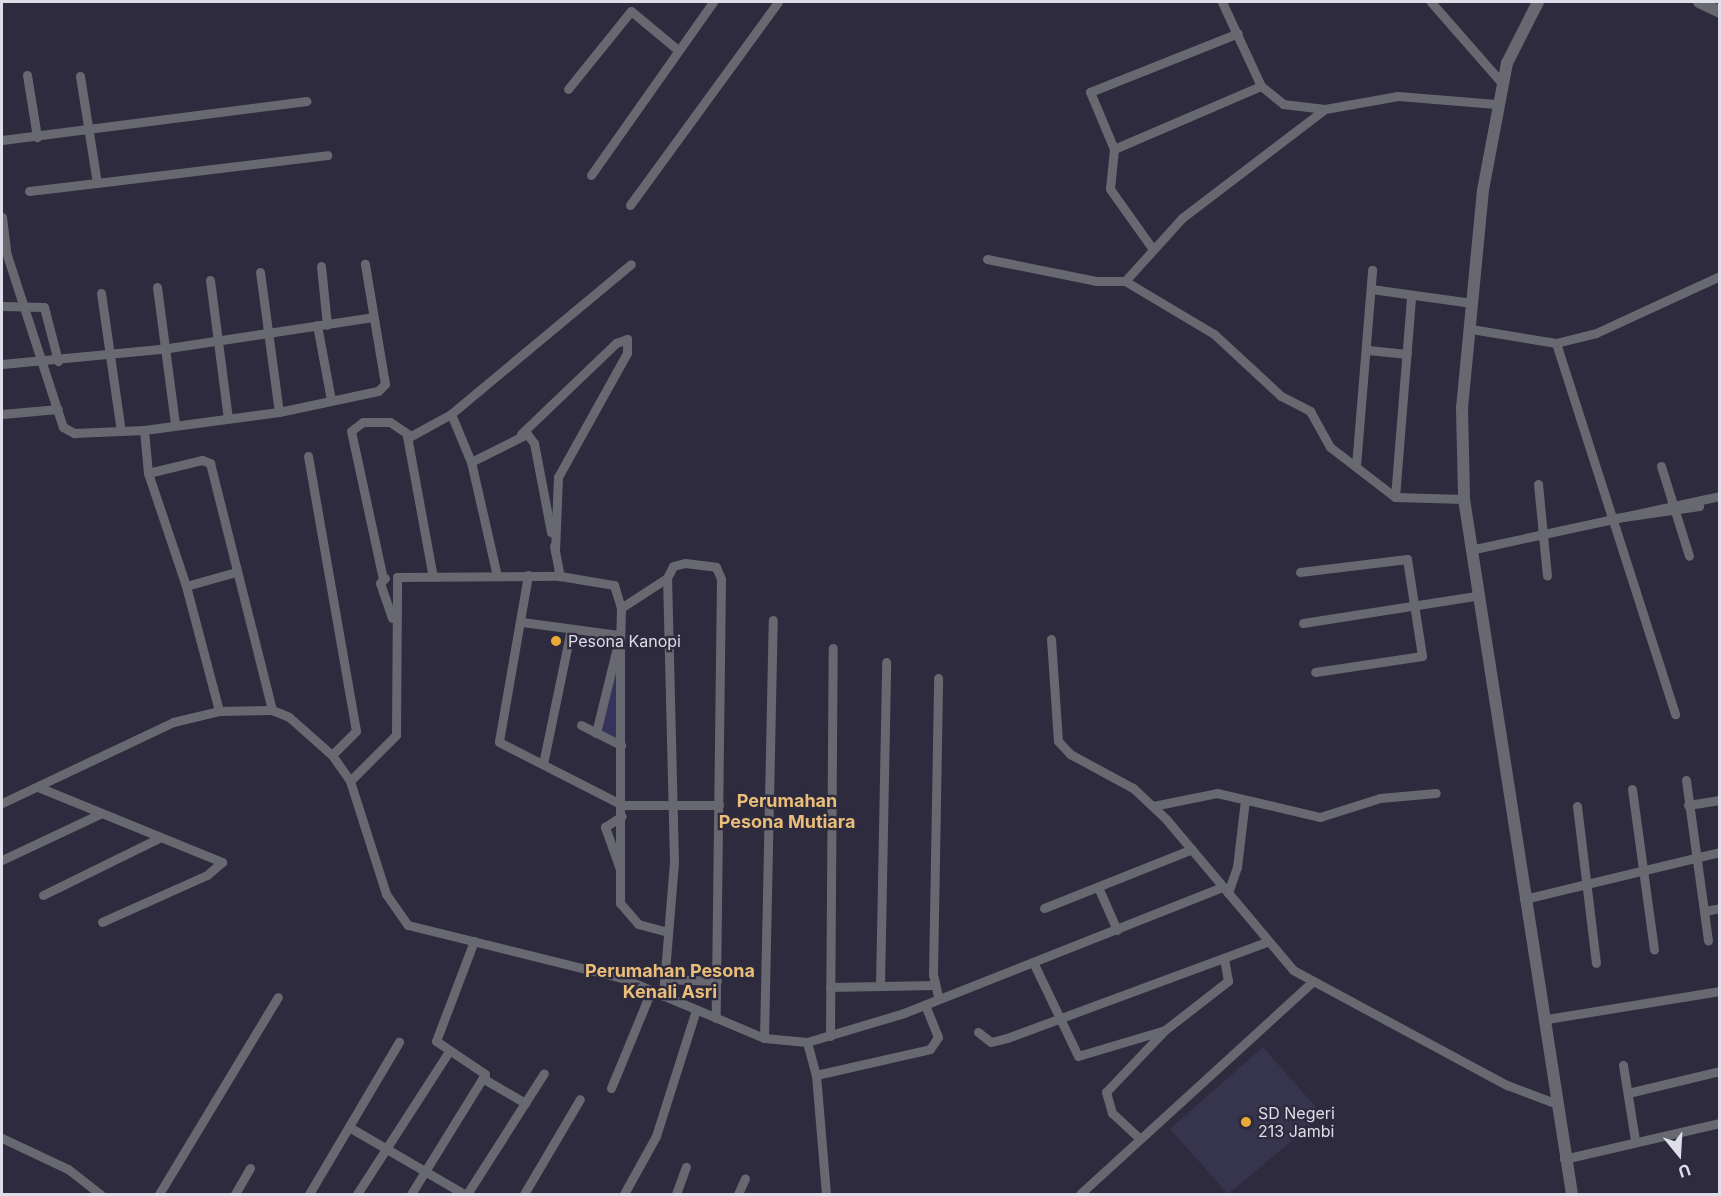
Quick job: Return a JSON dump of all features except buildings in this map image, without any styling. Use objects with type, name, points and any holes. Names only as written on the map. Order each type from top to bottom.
[{"type":"street","points":[[591,175],[713,2]]},
{"type":"street","points":[[630,205],[778,2]]},
{"type":"street","points":[[1222,2],[1261,86],[1283,104],[1325,109],[1398,96],[1496,104]]},
{"type":"street","points":[[1431,2],[1502,83]]},
{"type":"street","points":[[1538,2],[1516,38],[1496,104],[1462,408],[1464,499],[1476,596],[1524,899],[1547,1019],[1564,1158],[1572,1194]]},
{"type":"street","points":[[1699,2],[1719,12]]},
{"type":"street","points":[[568,89],[631,11],[678,50]]},
{"type":"street","points":[[1152,248],[1110,189],[1114,149],[1092,90],[1238,33]]},
{"type":"street","points":[[27,75],[38,137]]},
{"type":"street","points":[[80,76],[97,183]]},
{"type":"street","points":[[1114,149],[1261,86]]},
{"type":"street","points":[[2,140],[307,101]]},
{"type":"street","points":[[1125,281],[1152,248],[1240,170],[1325,109]]},
{"type":"street","points":[[29,191],[327,155]]},
{"type":"street","points":[[2,217],[4,253],[45,361],[67,432],[144,430],[175,423],[279,412],[383,388],[364,264]]},
{"type":"street","points":[[987,259],[1096,281],[1125,281],[1214,334],[1281,396],[1310,411],[1330,447],[1395,497],[1464,499]]},
{"type":"street","points":[[407,436],[451,414],[631,264]]},
{"type":"street","points":[[321,266],[322,325],[331,400]]},
{"type":"street","points":[[1356,466],[1368,350],[1372,270]]},
{"type":"street","points":[[260,272],[279,412]]},
{"type":"street","points":[[1471,329],[1556,343],[1596,333],[1719,276]]},
{"type":"street","points":[[210,280],[216,340],[228,418]]},
{"type":"street","points":[[157,287],[162,349],[175,423]]},
{"type":"street","points":[[1371,289],[1411,298],[1472,303]]},
{"type":"street","points":[[101,293],[120,430]]},
{"type":"street","points":[[1395,497],[1411,298]]},
{"type":"street","points":[[2,306],[23,304],[44,307],[58,361]]},
{"type":"street","points":[[2,364],[58,361],[162,349],[373,317]]},
{"type":"street","points":[[471,462],[521,434],[616,343],[627,339],[627,353],[558,477],[555,552]]},
{"type":"street","points":[[1556,343],[1675,714]]},
{"type":"street","points":[[1368,350],[1407,354]]},
{"type":"street","points":[[2,414],[58,409]]},
{"type":"street","points":[[451,414],[471,462],[497,576]]},
{"type":"street","points":[[394,623],[380,583],[383,579],[351,431],[363,423],[390,422],[407,436],[433,577]]},
{"type":"street","points":[[144,430],[148,473],[186,586],[219,711]]},
{"type":"street","points":[[521,434],[534,443],[560,576]]},
{"type":"street","points":[[308,456],[356,731],[332,755]]},
{"type":"street","points":[[148,473],[202,460],[210,464],[272,710]]},
{"type":"street","points":[[1661,466],[1689,556]]},
{"type":"street","points":[[1538,484],[1541,534],[1547,576]]},
{"type":"street","points":[[1674,508],[1719,496]]},
{"type":"street","points":[[1470,550],[1614,518],[1719,502]]},
{"type":"street","points":[[1300,572],[1407,559],[1422,656],[1316,672]]},
{"type":"street","points":[[621,608],[668,578],[678,563],[720,572],[716,1018]]},
{"type":"street","points":[[186,586],[236,572]]},
{"type":"street","points":[[383,579],[528,575],[560,576],[614,585],[621,608],[621,871],[624,914],[668,932]]},
{"type":"street","points":[[528,575],[522,622],[498,740],[622,805],[673,807],[719,805]]},
{"type":"street","points":[[350,781],[396,735],[400,693],[394,623],[397,577]]},
{"type":"street","points":[[663,996],[673,807],[668,578]]},
{"type":"street","points":[[1303,623],[1476,596]]},
{"type":"street","points":[[764,1038],[773,620]]},
{"type":"street","points":[[522,622],[620,635]]},
{"type":"street","points":[[543,764],[571,629]]},
{"type":"street","points":[[596,733],[620,635]]},
{"type":"street","points":[[1051,639],[1058,741],[1153,806],[1192,849],[1266,942],[1311,983],[1507,1085],[1557,1104]]},
{"type":"street","points":[[830,1036],[833,648]]},
{"type":"street","points":[[880,986],[886,662]]},
{"type":"street","points":[[938,678],[935,985],[938,996]]},
{"type":"street","points":[[2,803],[173,722],[219,711],[272,710],[289,717],[332,755],[350,781],[378,875],[400,918],[408,925],[474,941],[651,991],[764,1038],[807,1042],[926,1004],[938,996],[1226,890],[1238,867],[1245,800]]},
{"type":"street","points":[[581,725],[621,745]]},
{"type":"street","points":[[1686,780],[1694,856],[1705,911],[1708,941]]},
{"type":"street","points":[[38,787],[222,862],[207,875],[102,922]]},
{"type":"street","points":[[1632,789],[1653,951]]},
{"type":"street","points":[[1153,806],[1217,793],[1320,818],[1380,798],[1436,793]]},
{"type":"street","points":[[1688,805],[1719,800]]},
{"type":"street","points":[[1577,806],[1596,963]]},
{"type":"street","points":[[2,860],[102,813]]},
{"type":"street","points":[[621,871],[605,827],[622,816]]},
{"type":"street","points":[[43,895],[161,837]]},
{"type":"street","points":[[1044,908],[1192,849]]},
{"type":"street","points":[[1524,899],[1694,856],[1719,852]]},
{"type":"street","points":[[1098,887],[1117,930]]},
{"type":"street","points":[[1705,911],[1719,908]]},
{"type":"street","points":[[411,1194],[424,1170],[484,1079],[483,1068],[449,1051],[435,1034],[474,941]]},
{"type":"street","points":[[978,1032],[991,1042],[1058,1020],[1266,942]]},
{"type":"street","points":[[1139,1138],[1112,1113],[1106,1092],[1165,1030],[1228,981],[1224,957]]},
{"type":"street","points":[[1033,962],[1058,1020],[1078,1056],[1165,1030]]},
{"type":"street","points":[[664,979],[717,981]]},
{"type":"street","points":[[1080,1194],[1311,983]]},
{"type":"street","points":[[830,987],[935,985]]},
{"type":"street","points":[[611,1088],[651,991]]},
{"type":"street","points":[[1547,1019],[1719,991]]},
{"type":"street","points":[[159,1194],[278,997]]},
{"type":"street","points":[[816,1075],[930,1049],[938,1037],[926,1004]]},
{"type":"street","points":[[624,1194],[656,1136],[696,1010]]},
{"type":"street","points":[[309,1194],[399,1042]]},
{"type":"street","points":[[807,1042],[816,1075],[826,1194]]},
{"type":"street","points":[[357,1194],[449,1051]]},
{"type":"street","points":[[1623,1065],[1635,1140]]},
{"type":"street","points":[[1628,1093],[1719,1071]]},
{"type":"street","points":[[349,1127],[466,1194],[544,1073]]},
{"type":"street","points":[[484,1079],[525,1103]]},
{"type":"street","points":[[525,1194],[580,1099]]},
{"type":"street","points":[[1564,1158],[1635,1140],[1719,1123]]},
{"type":"street","points":[[2,1138],[68,1169],[100,1194]]},
{"type":"street","points":[[676,1194],[687,1167]]},
{"type":"street","points":[[235,1194],[250,1168]]},
{"type":"street","points":[[738,1194],[745,1178]]},
{"type":"shaded area","points":[[617,662],[618,739],[600,731]]},
{"type":"shaded area","name":"SD Negeri 213 Jambi","points":[[1263,1047],[1323,1115],[1228,1194],[1170,1129]]},
{"type":"place","name":"Pesona Kanopi","points":[[556,641]]},
{"type":"place","name":"SD Negeri 213 Jambi","points":[[1246,1122]]},
{"type":"district","name":"Perumahan Pesona Mutiara","points":[[787,812]]},
{"type":"district","name":"Perumahan Pesona Kenali Asri","points":[[670,982]]}]
